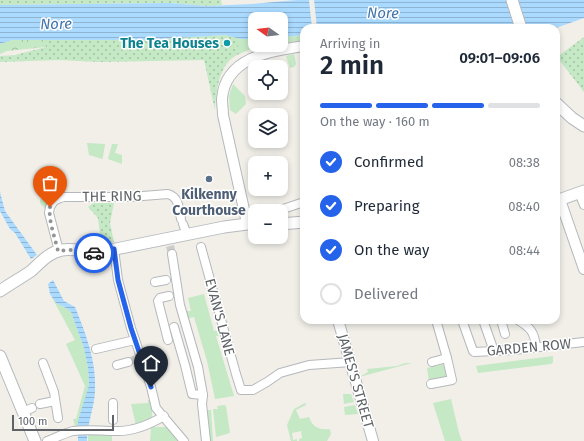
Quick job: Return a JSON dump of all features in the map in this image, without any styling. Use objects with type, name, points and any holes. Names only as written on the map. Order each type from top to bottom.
[{"type":"main road","points":[[512,0],[520,24]]},
{"type":"main road","points":[[560,107],[572,118],[584,126]]},
{"type":"main road","points":[[560,200],[581,192]]},
{"type":"main road","points":[[288,224],[300,222]]},
{"type":"main road","points":[[0,291],[58,251],[70,250],[95,253],[114,249],[170,246],[184,226],[201,240],[248,224]]},
{"type":"main road","points":[[0,356],[5,379],[28,410],[35,441]]},
{"type":"street","points":[[248,212],[224,122],[222,100],[223,91],[228,79],[239,66],[246,61],[269,52],[300,47]]},
{"type":"street","points":[[581,192],[584,205]]},
{"type":"street","name":"THE RING","points":[[58,251],[49,213],[50,207],[54,201],[64,197],[130,197],[168,194],[174,196],[176,199],[184,226]]},
{"type":"street","points":[[288,207],[300,203]]},
{"type":"street","points":[[560,206],[584,269]]},
{"type":"street","name":"EVAN'S LANE","points":[[201,240],[239,386],[242,390],[253,390],[280,373],[309,365],[351,362]]},
{"type":"street","points":[[170,246],[172,279],[175,294],[198,367],[203,395],[202,404],[206,441]]},
{"type":"street","points":[[114,249],[118,280],[156,408],[184,441]]},
{"type":"street","points":[[155,282],[172,279]]},
{"type":"street","points":[[168,340],[158,299],[175,294]]},
{"type":"street","name":"JAMES'S STREET","points":[[339,324],[373,441]]},
{"type":"street","points":[[431,384],[452,380],[437,324]]},
{"type":"street","name":"GARDEN ROW","points":[[463,324],[473,352],[584,342]]},
{"type":"street","points":[[484,324],[494,351]]},
{"type":"street","points":[[502,324],[505,334]]},
{"type":"street","points":[[524,324],[529,327],[534,337],[536,346]]},
{"type":"street","points":[[174,327],[192,394],[203,395]]},
{"type":"street","points":[[96,349],[136,340]]},
{"type":"street","points":[[432,362],[447,358]]},
{"type":"street","points":[[117,366],[128,362]]},
{"type":"street","points":[[43,363],[54,392],[58,418]]},
{"type":"street","points":[[40,404],[55,401]]},
{"type":"street","points":[[113,403],[113,426]]},
{"type":"street","points":[[47,441],[73,431],[113,426],[130,430],[150,424],[164,416]]},
{"type":"green space","points":[[0,0],[221,0],[222,5],[208,6],[169,3],[0,5]]},
{"type":"green space","points":[[225,35],[236,37],[239,54],[227,63],[223,70],[216,94],[215,110],[204,60],[100,62],[59,60],[0,62],[0,56],[15,55],[46,47],[45,40],[146,40]]},
{"type":"green space","points":[[300,35],[300,41],[288,42],[288,36]]},
{"type":"green space","points":[[231,36],[241,39],[248,39],[248,50],[239,54],[235,40]]},
{"type":"green space","points":[[584,37],[584,92],[560,61],[560,55]]},
{"type":"green space","points":[[12,40],[77,40],[46,47],[7,51],[0,54],[0,44]]},
{"type":"green space","points":[[294,54],[296,64],[294,67],[290,68],[286,56]]},
{"type":"green space","points":[[233,84],[245,96],[246,104],[236,114],[230,110],[229,96]]},
{"type":"green space","points":[[87,143],[105,144],[102,159],[89,155]]},
{"type":"green space","points":[[112,144],[118,144],[115,153],[122,155],[122,164],[108,159]]},
{"type":"green space","points":[[40,199],[50,199],[45,209],[40,203]]},
{"type":"green space","points":[[93,203],[114,203],[110,223],[114,242],[101,245],[98,236],[100,235],[98,218],[88,207]]},
{"type":"green space","points":[[50,294],[56,303],[71,312],[84,348],[88,368],[89,385],[78,426],[75,426],[73,419],[76,419],[85,386],[66,344],[75,340]]},
{"type":"green space","points":[[204,294],[214,331],[220,330],[222,335],[216,336],[234,396],[215,399],[207,361],[194,317],[186,319],[184,311],[191,311],[188,298]]},
{"type":"green space","points":[[553,356],[553,362],[551,364],[478,373],[476,366]]},
{"type":"green space","points":[[405,363],[412,363],[359,377],[368,372],[367,369],[397,366]]},
{"type":"green space","points":[[445,364],[447,378],[429,382],[427,368]]},
{"type":"green space","points":[[343,394],[351,394],[354,402],[344,404]]},
{"type":"green space","points":[[451,399],[462,441],[445,441],[433,403]]},
{"type":"green space","points":[[148,400],[152,400],[152,417],[150,421],[136,425],[131,404],[148,403]]},
{"type":"green space","points":[[305,403],[306,405],[296,410],[300,419],[309,417],[317,428],[330,429],[331,434],[327,441],[299,441],[299,439],[302,438],[301,431],[292,433],[293,440],[297,439],[297,441],[291,441],[287,425],[294,409]]},
{"type":"green space","points":[[355,405],[358,414],[345,415],[344,407]]},
{"type":"green space","points":[[217,406],[226,406],[230,433],[216,437],[213,409],[218,409]]},
{"type":"green space","points":[[206,410],[211,410],[213,441],[208,441]]},
{"type":"green space","points":[[151,427],[167,427],[180,441],[150,441]]},
{"type":"green space","points":[[88,434],[112,435],[112,441],[88,441]]},
{"type":"water","name":"Nore","points":[[297,0],[584,0],[584,18],[560,27],[560,24],[300,24],[300,35],[288,36],[288,12],[248,12],[248,39],[225,35],[146,40],[12,40],[0,44],[0,5],[169,3],[208,6]]},
{"type":"water","points":[[0,192],[5,211],[37,255],[31,259],[15,233],[10,229],[0,211]]},
{"type":"water","points":[[53,280],[64,301],[75,307],[90,349],[94,370],[95,392],[87,441],[78,441],[78,421],[89,385],[88,368],[84,348],[71,312],[56,303],[50,294],[48,284]]},
{"type":"pier","points":[[309,0],[314,0],[317,24],[312,24]]},
{"type":"tunnel","points":[[170,246],[172,254]]},
{"type":"tunnel","points":[[128,362],[139,358]]},
{"type":"way so far","points":[[50,207],[49,213],[51,226],[58,251],[70,250],[94,253]]},
{"type":"place","name":"The Tea Houses","points":[[227,43]]},
{"type":"place","name":"Kilkenny Courthouse","points":[[209,179]]},
{"type":"route","points":[[94,253],[114,249],[118,280],[131,328],[151,387]]}]
